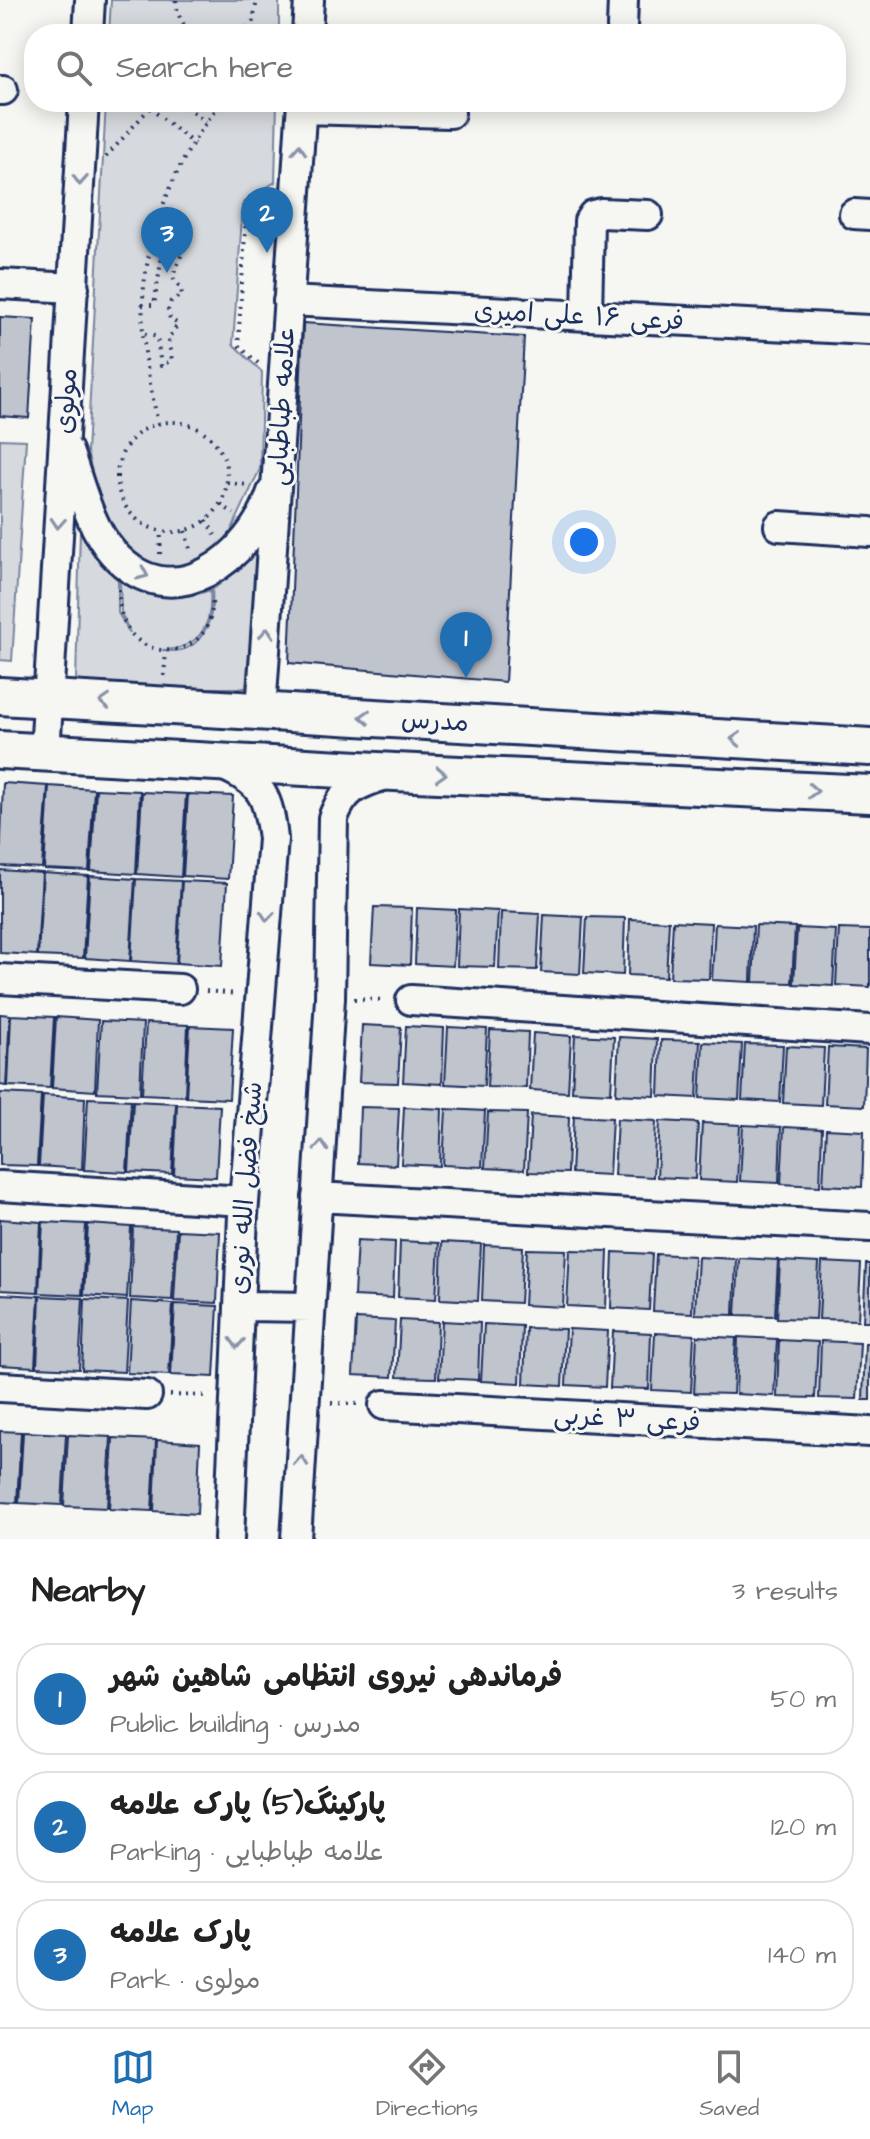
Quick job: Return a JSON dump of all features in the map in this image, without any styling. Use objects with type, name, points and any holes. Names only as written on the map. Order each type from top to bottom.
[{"type":"main road","name":"مدرس","points":[[0,696],[870,747]]},
{"type":"main road","points":[[774,789],[776,741]]},
{"type":"main road","name":"مدرس","points":[[0,750],[870,794]]},
{"type":"street","points":[[89,24],[90,0]]},
{"type":"street","points":[[308,24],[309,0]]},
{"type":"street","name":"مولوی","points":[[45,753],[83,112]]},
{"type":"street","name":"علامه طباطبایی","points":[[261,711],[302,112]]},
{"type":"street","points":[[432,112],[450,113]]},
{"type":"street","points":[[587,316],[589,221],[593,215],[648,215]]},
{"type":"street","points":[[0,284],[74,288]]},
{"type":"street","name":"فرعی ۱۶ علی امیری","points":[[288,301],[870,330]]},
{"type":"street","points":[[64,439],[98,532],[113,552],[132,569],[151,578],[172,582],[191,580],[205,574],[239,548],[269,500],[279,471]]},
{"type":"street","points":[[779,526],[870,532]]},
{"type":"street","name":"شیخ فضل الله نوری","points":[[216,762],[251,780],[261,790],[270,808],[273,839],[244,1201],[229,1539]]},
{"type":"street","points":[[296,1539],[330,998],[333,818],[340,800],[353,788],[395,772]]},
{"type":"street","points":[[0,979],[180,989]]},
{"type":"street","points":[[411,1000],[870,1030]]},
{"type":"street","points":[[0,1186],[244,1201]]},
{"type":"street","points":[[317,1197],[870,1227]]},
{"type":"street","points":[[239,1306],[310,1307]]},
{"type":"street","points":[[0,1387],[147,1395]]},
{"type":"street","name":"فرعی ۳ غربی","points":[[384,1405],[870,1432]]},
{"type":"path","points":[[176,0],[183,24]]},
{"type":"path","points":[[250,24],[257,0]]},
{"type":"path","points":[[99,167],[147,112]]},
{"type":"path","points":[[155,112],[194,144]]},
{"type":"path","points":[[194,112],[207,122]]},
{"type":"path","points":[[158,424],[143,333],[146,268],[172,187],[214,112]]},
{"type":"path","points":[[266,370],[238,345],[247,203],[276,185]]},
{"type":"path","points":[[142,305],[154,305],[164,244],[167,237],[173,235],[180,240],[183,249],[173,278],[182,295],[171,301],[168,310],[170,319],[178,324],[168,339],[172,360],[161,366],[157,337],[143,333]]},
{"type":"path","points":[[176,422],[193,426],[208,435],[220,449],[226,465],[227,483],[221,504],[199,526],[180,532],[161,532],[143,525],[129,513],[119,496],[116,478],[119,459],[129,443],[142,431],[158,424],[176,422]]},
{"type":"path","points":[[227,483],[255,486],[252,495]]},
{"type":"path","points":[[221,504],[240,519]]},
{"type":"path","points":[[119,579],[119,614],[126,628],[141,644],[166,651],[187,646],[203,633],[212,608],[211,589]]},
{"type":"path","points":[[163,688],[166,651]]},
{"type":"path","points":[[180,989],[260,997]]},
{"type":"path","points":[[330,998],[411,1000]]},
{"type":"path","points":[[147,1395],[234,1397]]},
{"type":"path","points":[[304,1401],[384,1405]]},
{"type":"shaded area","points":[[111,0],[279,0],[279,24],[110,24]]},
{"type":"shaded area","points":[[105,112],[277,112],[275,182],[243,203],[233,344],[262,372],[260,469],[227,540],[215,552],[187,569],[170,570],[146,563],[127,550],[114,534],[101,508],[87,452]]},
{"type":"shaded area","points":[[0,439],[26,440],[12,661],[0,660]]},
{"type":"shaded area","points":[[80,530],[90,548],[118,579],[118,613],[130,633],[121,613],[120,581],[141,591],[164,596],[210,590],[209,614],[201,633],[186,645],[162,650],[175,651],[195,643],[208,625],[212,590],[242,567],[259,548],[246,688],[163,688],[76,681]]},
{"type":"building","points":[[0,317],[35,319],[29,418],[0,416]]},
{"type":"building","points":[[303,323],[524,337],[505,682],[289,663]]},
{"type":"building","points":[[3,783],[48,786],[42,868],[0,866]]},
{"type":"building","points":[[49,786],[94,789],[89,871],[44,869]]},
{"type":"building","points":[[96,789],[140,791],[136,874],[91,871]]},
{"type":"building","points":[[142,792],[186,794],[181,877],[137,874]]},
{"type":"building","points":[[188,794],[233,796],[228,879],[183,876]]},
{"type":"building","points":[[0,870],[42,873],[37,955],[0,953]]},
{"type":"building","points":[[43,873],[88,876],[83,958],[38,956]]},
{"type":"building","points":[[90,876],[135,879],[130,961],[85,958]]},
{"type":"building","points":[[136,879],[181,881],[176,964],[131,961]]},
{"type":"building","points":[[182,881],[227,883],[222,966],[177,963]]},
{"type":"building","points":[[374,907],[412,908],[410,965],[371,963]]},
{"type":"building","points":[[417,908],[456,910],[453,966],[415,964]]},
{"type":"building","points":[[459,909],[498,911],[495,967],[457,966]]},
{"type":"building","points":[[501,912],[540,914],[537,970],[499,969]]},
{"type":"building","points":[[544,915],[583,917],[580,974],[541,972]]},
{"type":"building","points":[[587,917],[625,918],[623,975],[584,973]]},
{"type":"building","points":[[630,919],[669,921],[666,977],[628,975]]},
{"type":"building","points":[[673,921],[711,923],[709,979],[670,978]]},
{"type":"building","points":[[715,924],[753,926],[751,982],[712,980]]},
{"type":"building","points":[[756,925],[795,927],[792,983],[753,982]]},
{"type":"building","points":[[797,928],[836,930],[833,986],[794,984]]},
{"type":"building","points":[[839,929],[870,930],[870,987],[836,985]]},
{"type":"building","points":[[0,1014],[10,1015],[6,1086],[0,1085]]},
{"type":"building","points":[[11,1015],[54,1017],[50,1088],[8,1086]]},
{"type":"building","points":[[56,1017],[98,1020],[95,1091],[52,1088]]},
{"type":"building","points":[[101,1021],[143,1023],[140,1094],[97,1092]]},
{"type":"building","points":[[146,1023],[188,1025],[185,1096],[142,1094]]},
{"type":"building","points":[[362,1025],[401,1027],[398,1083],[359,1082]]},
{"type":"building","points":[[190,1026],[233,1028],[229,1099],[186,1097]]},
{"type":"building","points":[[406,1026],[444,1028],[442,1084],[403,1082]]},
{"type":"building","points":[[448,1027],[487,1029],[484,1086],[445,1084]]},
{"type":"building","points":[[490,1030],[528,1032],[526,1088],[487,1087]]},
{"type":"building","points":[[533,1033],[571,1036],[568,1092],[530,1090]]},
{"type":"building","points":[[575,1035],[614,1037],[611,1093],[572,1091]]},
{"type":"building","points":[[619,1037],[657,1039],[655,1096],[616,1094]]},
{"type":"building","points":[[661,1040],[700,1041],[697,1098],[659,1096]]},
{"type":"building","points":[[703,1042],[742,1044],[739,1100],[700,1098]]},
{"type":"building","points":[[745,1044],[783,1045],[780,1102],[742,1100]]},
{"type":"building","points":[[786,1046],[824,1048],[821,1105],[783,1103]]},
{"type":"building","points":[[828,1047],[866,1049],[864,1106],[825,1104]]},
{"type":"building","points":[[0,1093],[41,1095],[37,1166],[0,1165]]},
{"type":"building","points":[[43,1095],[85,1098],[82,1169],[39,1166]]},
{"type":"building","points":[[88,1098],[131,1100],[127,1172],[84,1170]]},
{"type":"building","points":[[133,1101],[176,1103],[172,1174],[129,1172]]},
{"type":"building","points":[[177,1104],[220,1106],[216,1177],[174,1175]]},
{"type":"building","points":[[360,1107],[399,1108],[396,1165],[358,1163]]},
{"type":"building","points":[[404,1107],[442,1109],[440,1166],[401,1164]]},
{"type":"building","points":[[446,1109],[485,1111],[482,1167],[443,1165]]},
{"type":"building","points":[[488,1112],[527,1113],[524,1170],[485,1168]]},
{"type":"building","points":[[531,1115],[569,1117],[567,1173],[528,1172]]},
{"type":"building","points":[[574,1116],[612,1118],[609,1175],[571,1173]]},
{"type":"building","points":[[617,1119],[656,1121],[653,1177],[614,1175]]},
{"type":"building","points":[[660,1121],[698,1123],[695,1179],[657,1177]]},
{"type":"building","points":[[702,1123],[740,1125],[737,1182],[699,1180]]},
{"type":"building","points":[[743,1125],[781,1127],[779,1183],[740,1181]]},
{"type":"building","points":[[784,1127],[822,1129],[820,1186],[781,1184]]},
{"type":"building","points":[[826,1129],[864,1131],[862,1187],[823,1185]]},
{"type":"building","points":[[0,1219],[41,1222],[38,1292],[0,1290]]},
{"type":"building","points":[[43,1222],[86,1224],[82,1295],[39,1293]]},
{"type":"building","points":[[88,1224],[131,1227],[127,1298],[84,1295]]},
{"type":"building","points":[[133,1227],[176,1229],[172,1300],[130,1298]]},
{"type":"building","points":[[178,1230],[220,1232],[217,1303],[174,1301]]},
{"type":"building","points":[[357,1240],[395,1242],[393,1298],[354,1296]]},
{"type":"building","points":[[400,1241],[439,1243],[436,1299],[398,1297]]},
{"type":"building","points":[[442,1242],[481,1244],[478,1301],[440,1299]]},
{"type":"building","points":[[484,1245],[523,1247],[520,1303],[482,1301]]},
{"type":"building","points":[[527,1249],[566,1250],[563,1307],[524,1305]]},
{"type":"building","points":[[570,1250],[608,1251],[606,1308],[567,1306]]},
{"type":"building","points":[[613,1252],[652,1254],[649,1310],[611,1308]]},
{"type":"building","points":[[656,1254],[694,1256],[692,1313],[653,1311]]},
{"type":"building","points":[[698,1257],[736,1259],[734,1315],[695,1314]]},
{"type":"building","points":[[739,1258],[778,1260],[775,1316],[736,1315]]},
{"type":"building","points":[[780,1261],[819,1263],[816,1319],[777,1318]]},
{"type":"building","points":[[822,1262],[861,1264],[858,1320],[819,1319]]},
{"type":"building","points":[[866,1264],[870,1264],[870,1321],[863,1321]]},
{"type":"building","points":[[0,1294],[39,1296],[35,1367],[0,1365]]},
{"type":"building","points":[[40,1296],[83,1298],[79,1369],[37,1367]]},
{"type":"building","points":[[85,1299],[128,1301],[124,1372],[82,1370]]},
{"type":"building","points":[[131,1301],[173,1304],[169,1375],[127,1373]]},
{"type":"building","points":[[175,1304],[218,1306],[214,1377],[171,1375]]},
{"type":"building","points":[[356,1319],[395,1321],[392,1377],[353,1375]]},
{"type":"building","points":[[400,1320],[438,1322],[436,1378],[397,1377]]},
{"type":"building","points":[[442,1321],[480,1323],[478,1380],[439,1378]]},
{"type":"building","points":[[484,1324],[522,1326],[520,1383],[481,1381]]},
{"type":"building","points":[[526,1328],[565,1329],[562,1386],[524,1384]]},
{"type":"building","points":[[569,1329],[608,1331],[605,1387],[566,1385]]},
{"type":"building","points":[[613,1331],[651,1333],[649,1389],[610,1388]]},
{"type":"building","points":[[655,1333],[694,1335],[691,1392],[652,1390]]},
{"type":"building","points":[[697,1336],[736,1338],[733,1394],[694,1393]]},
{"type":"building","points":[[738,1337],[777,1339],[774,1396],[736,1394]]},
{"type":"building","points":[[779,1340],[818,1342],[815,1398],[777,1397]]},
{"type":"building","points":[[821,1341],[860,1343],[857,1399],[819,1398]]},
{"type":"building","points":[[865,1343],[870,1343],[870,1400],[863,1400]]},
{"type":"building","points":[[0,1431],[21,1432],[17,1503],[0,1502]]},
{"type":"building","points":[[23,1432],[66,1434],[62,1505],[19,1503]]},
{"type":"building","points":[[68,1435],[111,1437],[107,1508],[64,1506]]},
{"type":"building","points":[[113,1438],[156,1440],[152,1511],[109,1509]]},
{"type":"building","points":[[157,1440],[200,1443],[197,1514],[154,1511]]},
{"type":"place","name":"پارکینگ(5) پارک علامه","points":[[267,253]]},
{"type":"place","name":"پارک علامه","points":[[167,273]]},
{"type":"place","name":"فرماندهی نیروی انتظامی شاهین شهر","points":[[466,678]]}]
